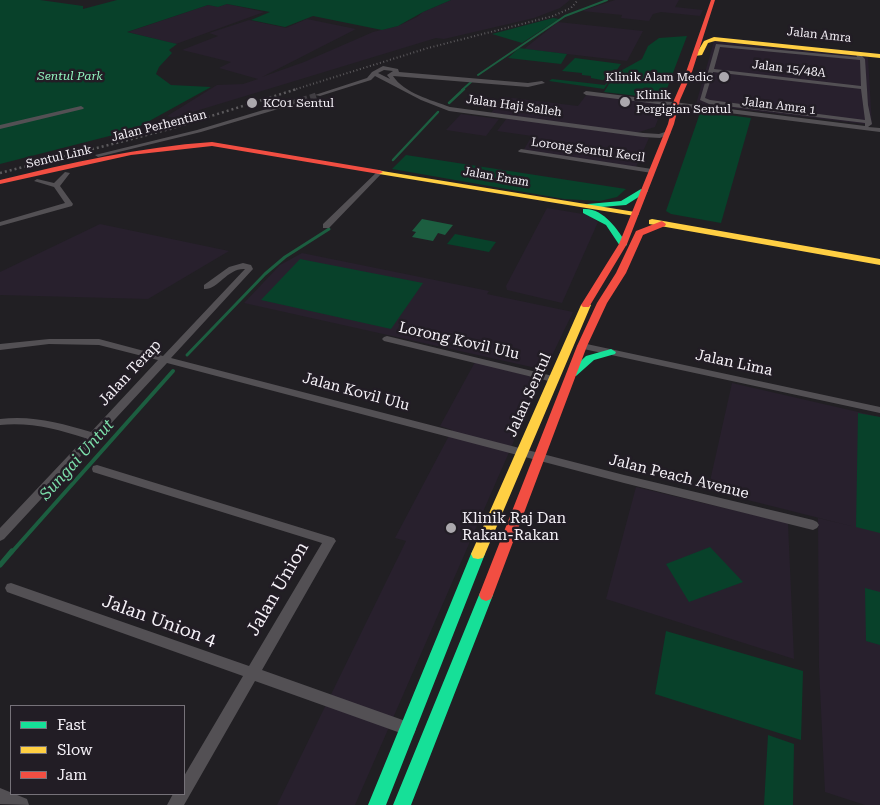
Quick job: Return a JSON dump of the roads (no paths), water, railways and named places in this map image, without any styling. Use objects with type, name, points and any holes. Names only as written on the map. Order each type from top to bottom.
[{"type":"main road","name":"Jalan Sentul","points":[[377,805],[521,452],[583,310],[623,244],[666,138],[713,0]]},
{"type":"main road","points":[[721,0],[710,31],[721,36],[762,45]]},
{"type":"main road","points":[[693,57],[700,54],[706,42],[710,40],[762,45]]},
{"type":"main road","name":"Jalan Amra","points":[[762,45],[859,56],[880,56]]},
{"type":"main road","name":"Jalan Enam","points":[[125,154],[168,146],[212,144],[634,216],[880,255]]},
{"type":"main road","name":"Jalan Enam","points":[[102,156],[194,148],[232,150],[379,173]]},
{"type":"main road","name":"Jalan Perhentian","points":[[0,190],[162,150]]},
{"type":"main road","name":"Sentul Link","points":[[0,186],[125,154]]},
{"type":"main road","name":"Sentul Link","points":[[0,180],[102,156]]},
{"type":"main road","points":[[587,208],[623,203],[644,191]]},
{"type":"main road","points":[[587,208],[612,223],[623,244]]},
{"type":"main road","name":"Jalan Enam","points":[[634,216],[662,224],[880,262]]},
{"type":"main road","name":"Jalan Sentul","points":[[402,805],[582,346],[602,304],[620,274],[639,233],[662,224]]},
{"type":"main road","points":[[570,376],[590,358],[611,352]]},
{"type":"street","points":[[762,45],[718,45],[702,99],[746,110],[868,122]]},
{"type":"street","points":[[859,56],[868,122],[867,126],[859,128]]},
{"type":"street","points":[[318,95],[369,79],[374,73],[383,68],[393,69],[396,72],[528,85],[542,83]]},
{"type":"street","name":"Jalan 15/48A","points":[[711,70],[864,88]]},
{"type":"street","points":[[395,83],[390,75],[396,72]]},
{"type":"street","name":"Jalan Haji Salleh","points":[[374,73],[423,99],[449,109],[666,138]]},
{"type":"street","points":[[586,93],[676,104]]},
{"type":"street","name":"Jalan Perhentian","points":[[102,156],[199,131],[294,103]]},
{"type":"street","name":"Jalan Amra 1","points":[[676,104],[746,110],[880,130]]},
{"type":"street","points":[[0,127],[81,108]]},
{"type":"street","name":"Jalan Haji Salleh","points":[[635,134],[658,139],[666,138]]},
{"type":"street","name":"Lorong Sentul Kecil","points":[[521,151],[652,171]]},
{"type":"street","points":[[326,226],[379,173]]},
{"type":"street","points":[[56,186],[67,174]]},
{"type":"street","points":[[0,224],[69,204],[56,186],[37,181]]},
{"type":"street","name":"Jalan Terap","points":[[0,536],[249,269],[243,265],[235,267],[207,287]]},
{"type":"street","name":"Lorong Kovil Ulu","points":[[387,339],[553,379]]},
{"type":"street","name":"Jalan Kovil Ulu","points":[[0,347],[28,342],[61,340],[99,342],[539,457]]},
{"type":"street","name":"Jalan Lima","points":[[582,346],[880,410]]},
{"type":"street","points":[[0,422],[20,419],[45,422],[92,436]]},
{"type":"street","name":"Jalan Peach Avenue","points":[[539,457],[813,525]]},
{"type":"street","name":"Jalan Union","points":[[97,468],[330,541],[185,788]]},
{"type":"street","name":"Jalan Union 4","points":[[11,588],[409,729]]},
{"type":"street","points":[[0,796],[21,805]]},
{"type":"waterway","name":"Sungai Untut","points":[[478,75],[565,16],[607,0]]},
{"type":"waterway","name":"Sungai Untut","points":[[462,90],[471,82]]},
{"type":"waterway","name":"Sungai Untut","points":[[449,103],[464,89]]},
{"type":"waterway","name":"Sungai Untut","points":[[393,160],[438,112]]},
{"type":"waterway","name":"Sungai Untut","points":[[187,355],[265,274],[285,257],[329,229]]},
{"type":"waterway","name":"Sungai Untut","points":[[11,553],[173,371]]},
{"type":"waterway","name":"Sungai Untut","points":[[0,565],[12,551]]},
{"type":"tunnel","points":[[293,103],[318,95]]},
{"type":"railway","points":[[293,90],[428,48],[553,16],[571,8],[578,0]]},
{"type":"railway","points":[[0,173],[170,129],[297,89]]},
{"type":"place","name":"Klinik Alam Medic","points":[[724,77]]},
{"type":"place","name":"Klinik Pergigian Sentul","points":[[625,102]]},
{"type":"place","name":"KC01 Sentul","points":[[252,103]]},
{"type":"place","name":"Klinik Raj Dan Rakan-Rakan","points":[[451,528]]},
{"type":"park label","name":"Sentul Park","points":[[70,76]]}]
